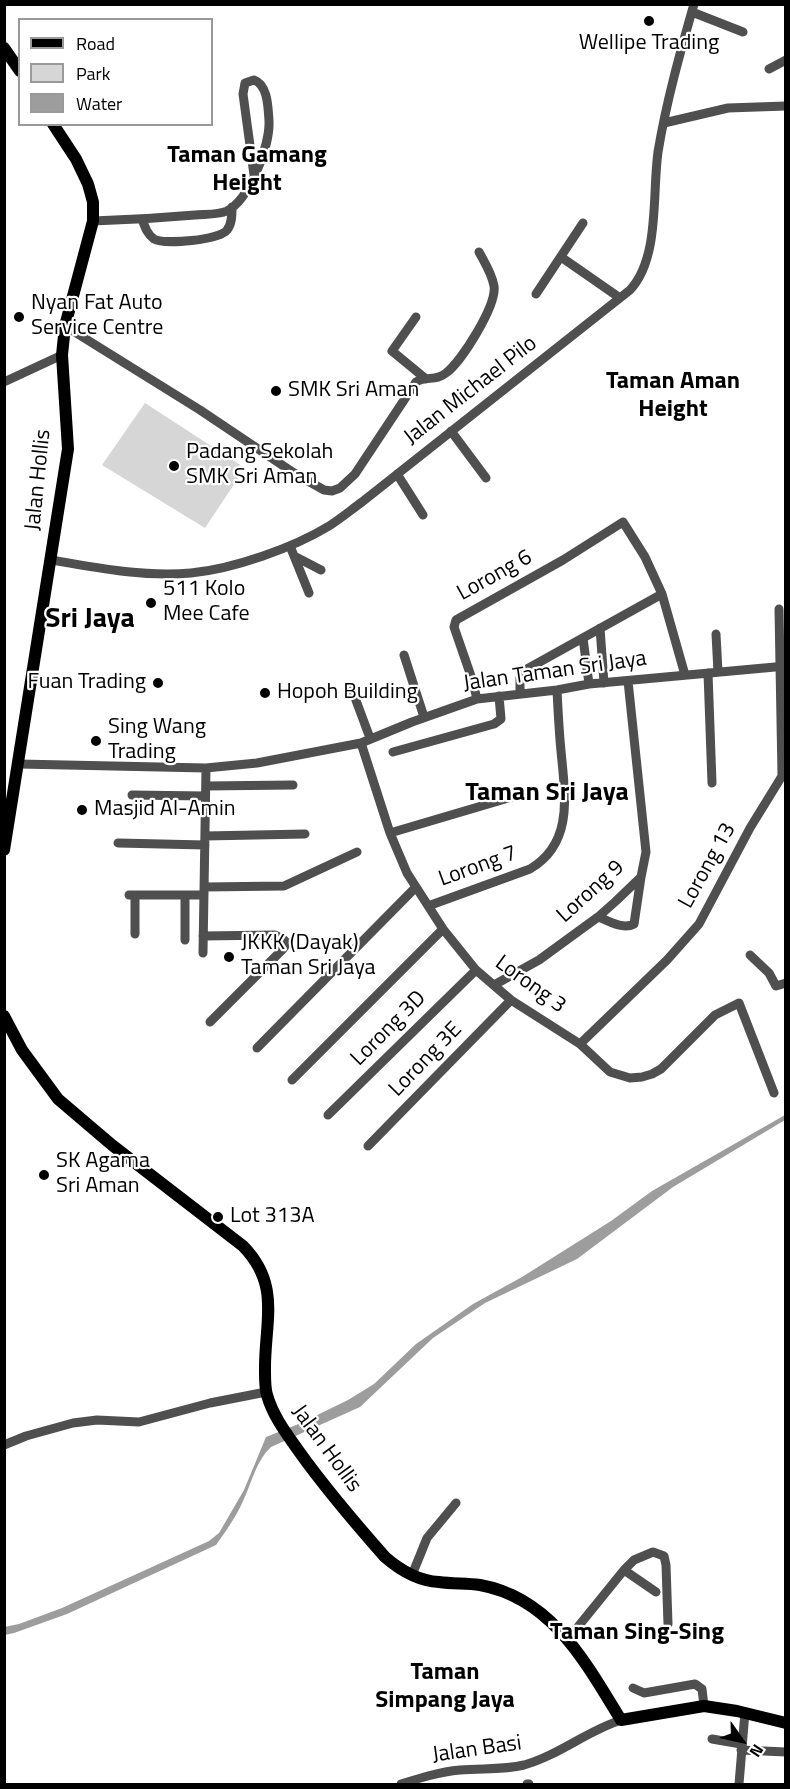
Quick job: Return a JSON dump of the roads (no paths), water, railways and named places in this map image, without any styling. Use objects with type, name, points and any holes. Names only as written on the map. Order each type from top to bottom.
[{"type":"main road","points":[[4,48],[18,68]]},
{"type":"main road","name":"Jalan Hollis","points":[[4,850],[68,449],[62,355],[65,326],[93,221],[93,202],[88,184],[76,159],[54,126]]},
{"type":"main road","name":"Jalan Hollis","points":[[4,1016],[22,1050],[58,1099],[254,1256],[261,1268],[268,1298],[266,1392],[292,1442],[385,1557],[398,1568],[412,1575],[436,1582],[467,1583],[495,1588],[519,1598],[542,1613],[568,1639],[621,1720]]},
{"type":"main road","points":[[621,1720],[704,1706],[745,1712],[786,1724]]},
{"type":"street","points":[[693,8],[743,32]]},
{"type":"street","name":"Jalan Michael Pilo","points":[[51,560],[114,571],[190,573],[219,569],[290,546],[329,526],[620,298],[639,280],[645,264],[651,232],[658,154],[693,8]]},
{"type":"street","points":[[769,69],[786,60]]},
{"type":"street","points":[[93,221],[222,212],[238,202],[254,176],[266,143],[269,120],[263,88],[254,80],[245,83],[243,94],[254,176]]},
{"type":"street","points":[[664,123],[728,108],[786,105]]},
{"type":"street","points":[[142,219],[147,233],[160,242],[208,238],[221,236],[227,231],[232,216],[232,207]]},
{"type":"street","points":[[536,294],[583,223]]},
{"type":"street","points":[[65,326],[200,410],[294,473],[324,490],[332,491],[340,488],[355,474],[412,387],[418,381],[442,376],[450,369],[474,336],[490,309],[495,288],[489,270],[479,252]]},
{"type":"street","points":[[561,257],[620,298]]},
{"type":"street","points":[[416,317],[392,351],[426,379]]},
{"type":"street","points":[[4,382],[62,355]]},
{"type":"street","points":[[451,431],[486,478]]},
{"type":"street","points":[[397,474],[423,515]]},
{"type":"street","name":"Lorong 6","points":[[477,699],[456,635],[454,627],[456,620],[563,560],[623,522],[645,557],[662,594]]},
{"type":"street","points":[[290,546],[309,592]]},
{"type":"street","points":[[294,556],[321,570]]},
{"type":"street","points":[[520,694],[520,678],[527,669],[662,594],[685,675]]},
{"type":"street","name":"Lorong 13","points":[[580,1044],[672,954],[699,924],[750,828],[784,777],[783,666],[779,609]]},
{"type":"street","points":[[600,628],[604,683]]},
{"type":"street","points":[[712,783],[713,673],[716,634]]},
{"type":"street","points":[[583,638],[589,684]]},
{"type":"street","points":[[404,655],[424,717]]},
{"type":"street","name":"Jalan Taman Sri Jaya","points":[[19,764],[206,768],[288,758],[366,741],[424,717],[477,699],[589,684],[783,666]]},
{"type":"street","name":"Lorong 9","points":[[494,985],[539,960],[598,917],[641,877],[646,852],[628,681]]},
{"type":"street","name":"Lorong 3","points":[[351,687],[390,833],[416,888],[443,929],[476,970],[511,1000],[580,1044],[610,1072],[630,1078],[642,1077],[661,1069],[714,1015],[739,1003],[774,1093]]},
{"type":"street","name":"Lorong 7","points":[[428,906],[530,869],[542,862],[552,851],[561,829],[565,796],[557,690]]},
{"type":"street","points":[[393,752],[494,724],[501,718],[499,696]]},
{"type":"street","points":[[202,953],[206,768]]},
{"type":"street","points":[[132,795],[293,785]]},
{"type":"street","points":[[390,833],[522,794]]},
{"type":"street","points":[[118,843],[205,841],[305,834]]},
{"type":"street","points":[[135,934],[132,895],[185,895],[204,891],[284,886],[357,852]]},
{"type":"street","points":[[598,917],[628,927],[634,924],[641,877]]},
{"type":"street","points":[[257,1048],[416,888]]},
{"type":"street","points":[[185,895],[185,940]]},
{"type":"street","points":[[292,1080],[443,929]]},
{"type":"street","points":[[203,936],[275,935],[287,944],[210,1022]]},
{"type":"street","points":[[750,955],[781,985]]},
{"type":"street","name":"Lorong 3D","points":[[328,1115],[476,970]]},
{"type":"street","name":"Lorong 3E","points":[[368,1146],[511,1000]]},
{"type":"street","points":[[4,1445],[73,1423],[97,1420],[139,1422],[210,1403],[266,1392]]},
{"type":"street","points":[[412,1575],[427,1538],[456,1503]]},
{"type":"street","points":[[568,1639],[624,1570],[634,1560],[649,1553],[664,1556],[668,1624]]},
{"type":"street","points":[[624,1570],[656,1592]]},
{"type":"street","points":[[633,1688],[644,1693],[695,1684],[702,1689],[704,1706]]},
{"type":"street","points":[[739,1785],[745,1712]]},
{"type":"street","name":"Jalan Basi","points":[[401,1785],[440,1773],[507,1768],[531,1763],[550,1756],[621,1720]]},
{"type":"street","points":[[712,1739],[741,1747],[786,1752]]},
{"type":"water","points":[[785,1115],[785,1120],[673,1187],[577,1259],[485,1303],[433,1338],[360,1407],[271,1447],[258,1465],[237,1513],[216,1545],[67,1614],[5,1635],[4,1627],[19,1624],[62,1608],[209,1541],[219,1533],[244,1490],[266,1437],[348,1400],[374,1384],[416,1344],[473,1304],[522,1277],[611,1221],[652,1191]]},
{"type":"place","name":"Wellipe Trading","points":[[649,21]]},
{"type":"place","name":"Nyan Fat Auto Service Centre","points":[[19,317]]},
{"type":"place","name":"SMK Sri Aman","points":[[276,391]]},
{"type":"place","name":"Padang Sekolah SMK Sri Aman","points":[[174,466]]},
{"type":"place","name":"511 Kolo Mee Cafe","points":[[151,603]]},
{"type":"place","name":"Fuan Trading","points":[[158,683]]},
{"type":"place","name":"Hopoh Building","points":[[265,693]]},
{"type":"place","name":"Sing Wang Trading","points":[[96,741]]},
{"type":"place","name":"Masjid Al-Amin","points":[[82,810]]},
{"type":"place","name":"JKKK (Dayak) Taman Sri Jaya","points":[[229,957]]},
{"type":"place","name":"SK Agama Sri Aman","points":[[44,1175]]},
{"type":"place","name":"Lot 313A","points":[[218,1217]]},
{"type":"district","name":"Taman Gamang Height","points":[[247,170]]},
{"type":"district","name":"Taman Aman Height","points":[[673,396]]},
{"type":"district","name":"Sri Jaya","points":[[90,620]]},
{"type":"district","name":"Taman Sri Jaya","points":[[547,794]]},
{"type":"district","name":"Taman Sing-Sing","points":[[637,1633]]},
{"type":"district","name":"Taman Simpang Jaya","points":[[445,1687]]}]
